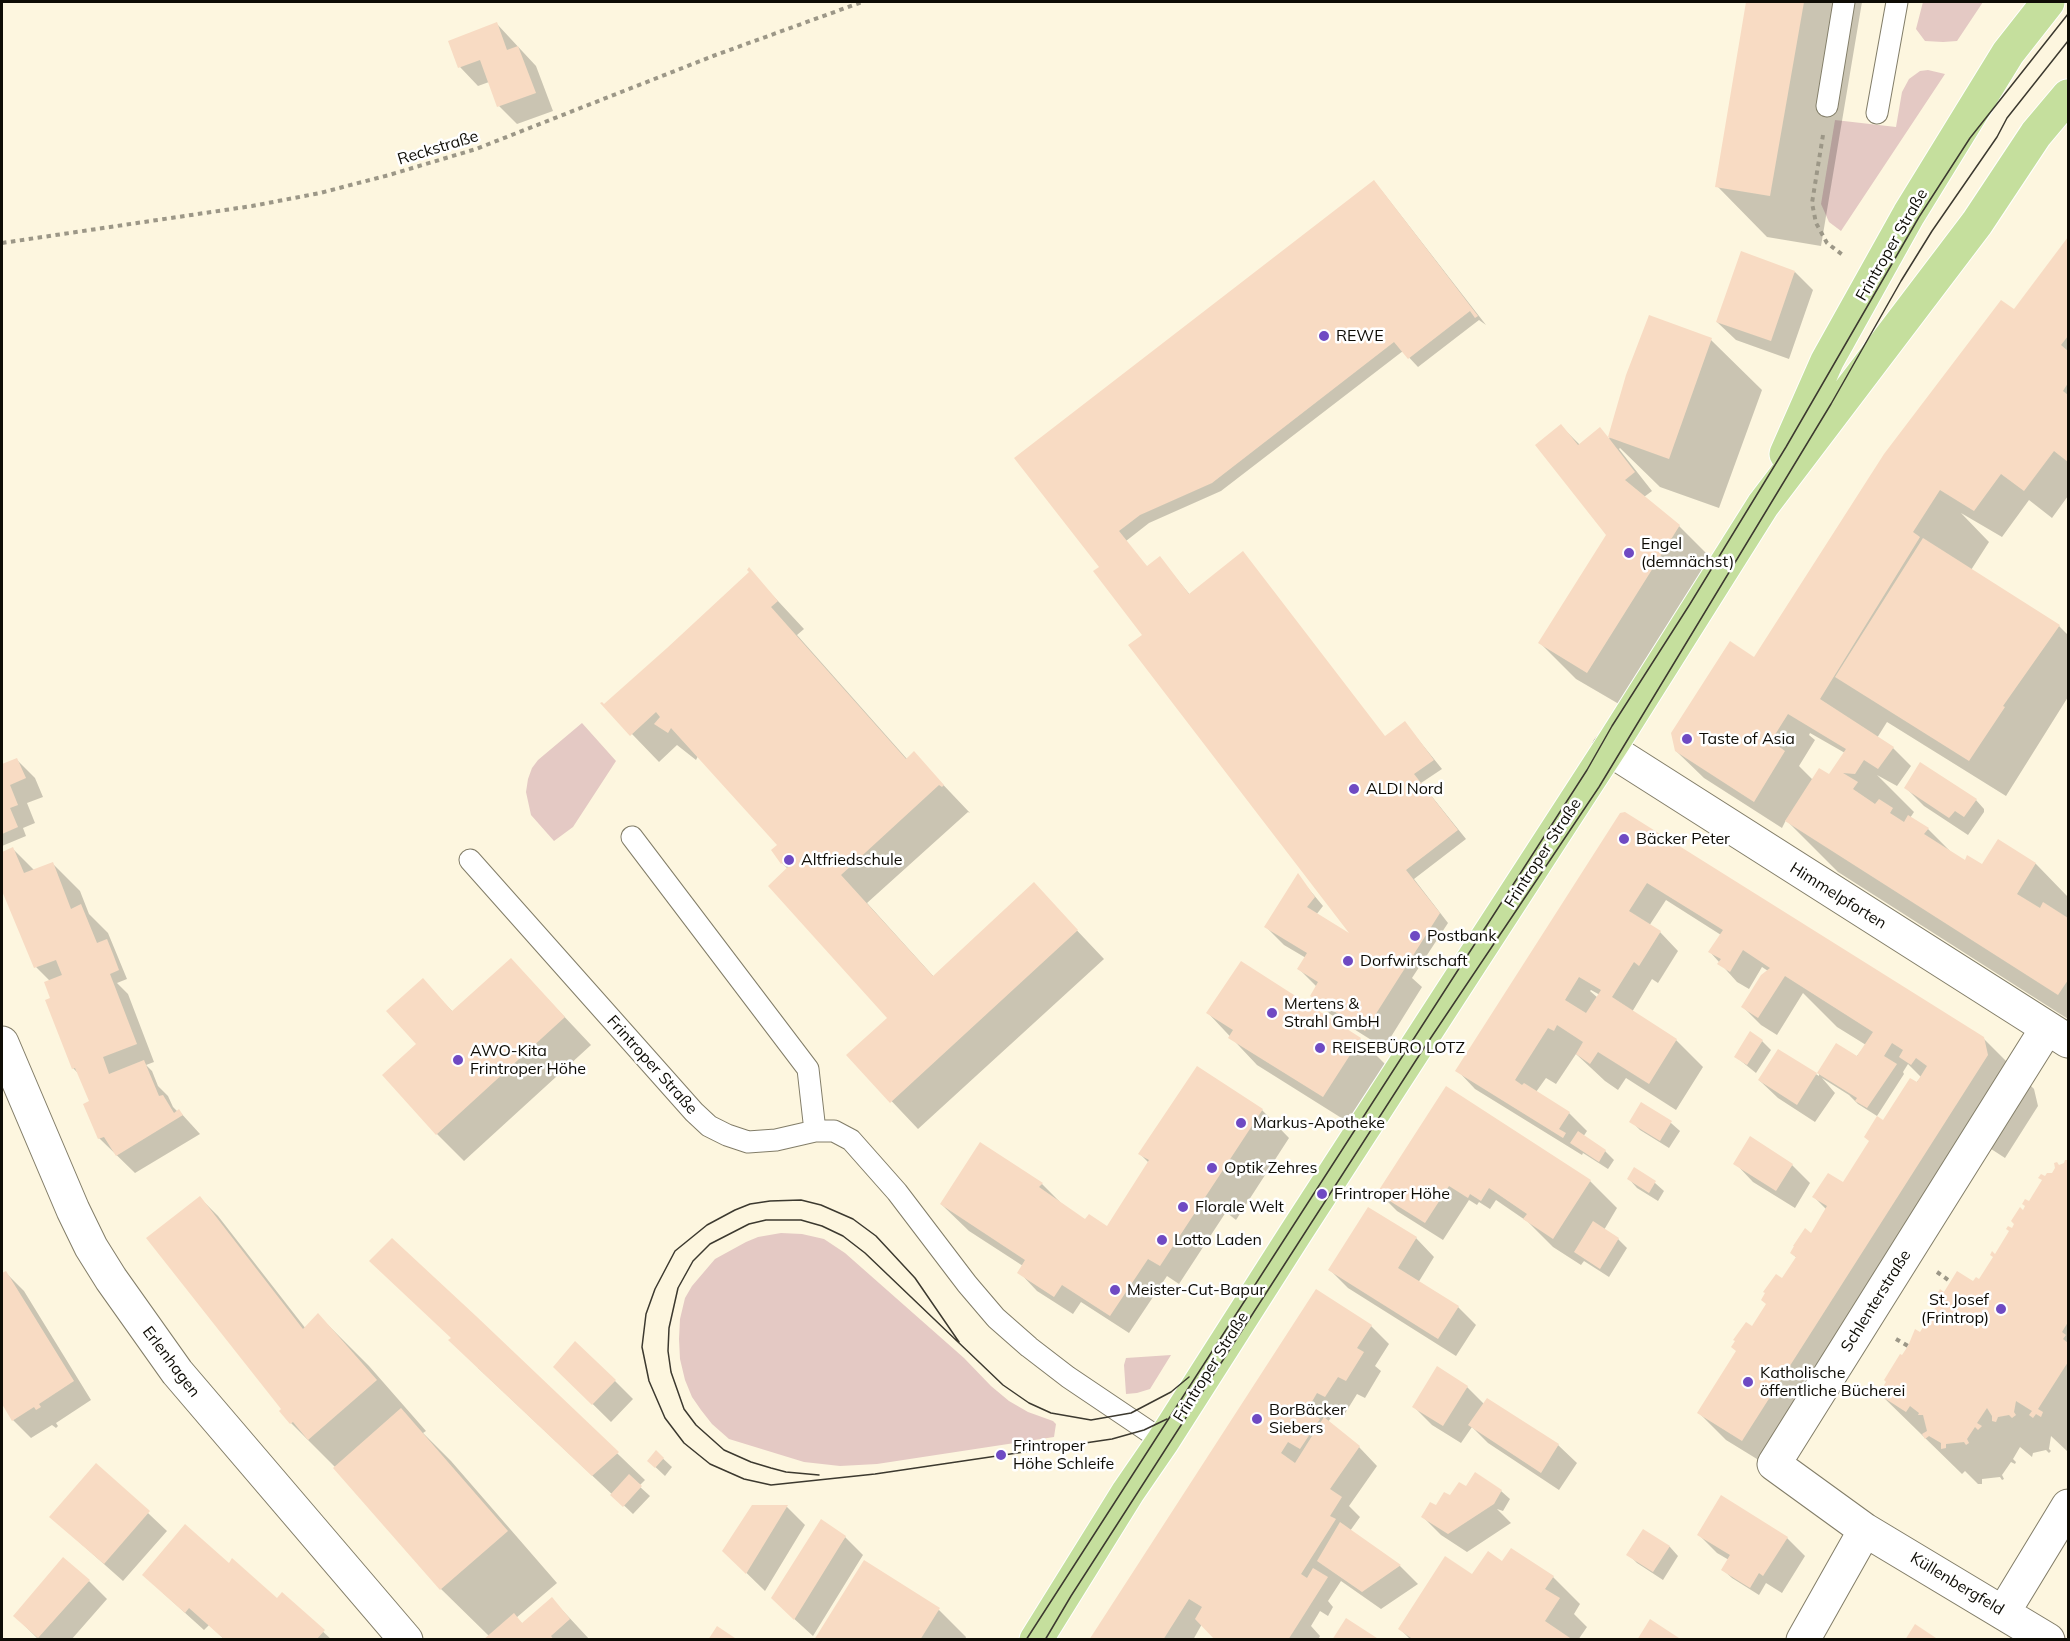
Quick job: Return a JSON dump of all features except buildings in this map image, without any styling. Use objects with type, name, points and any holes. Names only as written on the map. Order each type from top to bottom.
[{"type":"main road","name":"Frintroper Straße","points":[[1763,505],[1827,361],[1873,277],[2008,53],[2048,2]]},
{"type":"main road","name":"Frintroper Straße","points":[[1036,1640],[1128,1492],[1164,1441],[1609,749],[1763,505],[1977,223],[2036,134],[2068,96]]},
{"type":"street","name":"Himmelpforten","points":[[1609,749],[2058,1034]]},
{"type":"street","name":"Schlenterstraße","points":[[1865,1530],[1774,1464],[2058,1034]]},
{"type":"street","name":"Erlenhagen","points":[[2,1043],[73,1210],[91,1247],[111,1279],[177,1372],[406,1640]]},
{"type":"street","points":[[2003,1612],[2068,1506]]},
{"type":"street","name":"Küllenbergfeld","points":[[1865,1530],[2048,1640]]},
{"type":"street","points":[[1803,1640],[1865,1530]]},
{"type":"lane","points":[[1827,106],[1844,2]]},
{"type":"lane","points":[[1877,113],[1896,2]]},
{"type":"lane","points":[[632,837],[808,1069],[815,1131]]},
{"type":"lane","name":"Frintroper Straße","points":[[470,860],[694,1112],[709,1126],[748,1142],[776,1140],[815,1131],[834,1131],[851,1140],[897,1192],[996,1318],[1068,1377],[1164,1441]]},
{"type":"path","name":"Reckstraße","points":[[2,243],[252,206],[320,193],[389,176],[476,149],[712,56],[862,2]]},
{"type":"path","points":[[1827,106],[1812,203],[1815,223],[1827,243],[1873,277]]},
{"type":"path","points":[[1946,1278],[1951,1281]]},
{"type":"path","points":[[1901,1342],[1908,1346]]},
{"type":"shaded area","points":[[1923,2],[1983,2],[1957,41],[1943,42],[1925,41],[1916,29]]},
{"type":"shaded area","points":[[1928,70],[1945,74],[1841,231],[1829,222],[1821,204],[1835,120],[1896,127],[1902,92],[1909,79],[1920,71]]},
{"type":"shaded area","points":[[582,723],[616,761],[573,827],[554,841],[531,815],[526,792],[528,779],[538,760]]},
{"type":"shaded area","points":[[781,1233],[802,1234],[824,1239],[845,1253],[1009,1401],[1028,1412],[1053,1421],[1056,1424],[1054,1437],[877,1464],[840,1466],[804,1462],[729,1439],[712,1424],[701,1410],[692,1397],[685,1380],[680,1359],[679,1339],[680,1319],[685,1298],[715,1259],[758,1237]]},
{"type":"shaded area","points":[[1171,1355],[1150,1389],[1126,1394],[1124,1365],[1126,1358]]},
{"type":"tram line","points":[[1026,1640],[1587,770],[1786,447],[1919,217],[1970,138],[2068,14]]},
{"type":"tram line","points":[[1045,1640],[1071,1596],[1420,1054],[1599,787],[1831,404],[1932,231],[1997,137],[2007,118],[2068,41]]},
{"type":"tram line","points":[[959,1342],[915,1278],[876,1236],[853,1219],[821,1205],[801,1200],[750,1204],[735,1210],[707,1225],[675,1251],[655,1289],[646,1314],[642,1347],[649,1381],[665,1418],[684,1443],[710,1464],[744,1479],[771,1485],[875,1474],[1112,1439],[1144,1430],[1167,1419]]},
{"type":"tram line","points":[[819,1475],[786,1472],[751,1462],[724,1450],[696,1425],[684,1409],[671,1372],[668,1351],[669,1328],[678,1288],[693,1261],[710,1244],[749,1224],[766,1220],[801,1220],[822,1226],[843,1236],[865,1253],[1003,1385],[1029,1403],[1051,1413],[1091,1420],[1131,1413],[1171,1392],[1189,1377]]},
{"type":"place","name":"REWE","points":[[1324,336]]},
{"type":"place","name":"Engel (demnächst)","points":[[1629,553]]},
{"type":"place","name":"Taste of Asia","points":[[1687,739]]},
{"type":"place","name":"ALDI Nord","points":[[1354,789]]},
{"type":"place","name":"Bäcker Peter","points":[[1624,839]]},
{"type":"place","name":"Altfriedschule","points":[[789,860]]},
{"type":"place","name":"Postbank","points":[[1415,936]]},
{"type":"place","name":"Dorfwirtschaft","points":[[1348,961]]},
{"type":"place","name":"Mertens & Strahl GmbH","points":[[1272,1013]]},
{"type":"place","name":"REISEBÜRO LOTZ","points":[[1320,1048]]},
{"type":"place","name":"AWO-Kita Frintroper Höhe","points":[[458,1060]]},
{"type":"place","name":"Markus-Apotheke","points":[[1241,1123]]},
{"type":"place","name":"Optik Zehres","points":[[1212,1168]]},
{"type":"place","name":"Frintroper Höhe","points":[[1322,1194]]},
{"type":"place","name":"Florale Welt","points":[[1183,1207]]},
{"type":"place","name":"Lotto Laden","points":[[1162,1240]]},
{"type":"place","name":"Meister-Cut-Bapur","points":[[1115,1290]]},
{"type":"place","name":"St. Josef (Frintrop)","points":[[2001,1309]]},
{"type":"place","name":"Katholische öffentliche Bücherei","points":[[1748,1382]]},
{"type":"place","name":"BorBäcker Siebers","points":[[1257,1419]]},
{"type":"place","name":"Frintroper Höhe Schleife","points":[[1001,1455]]}]
